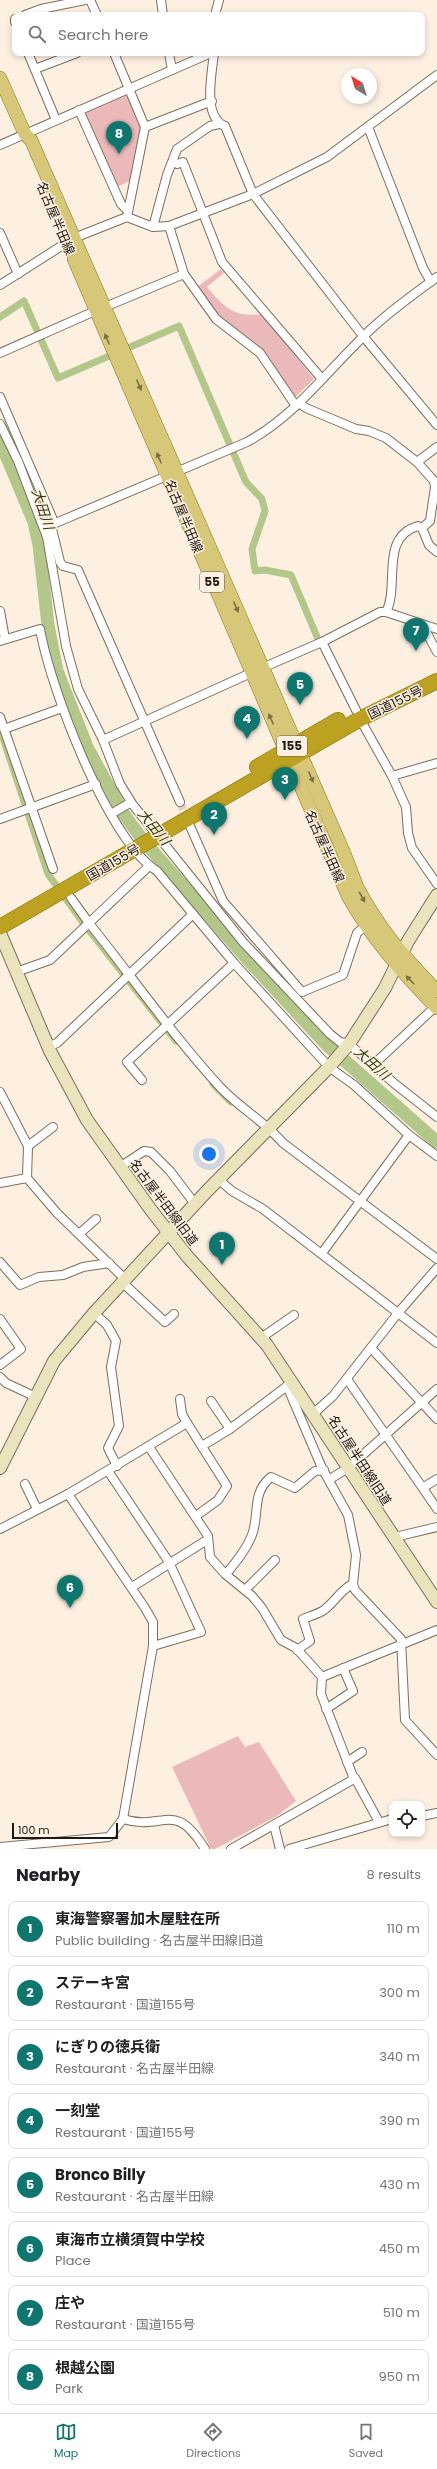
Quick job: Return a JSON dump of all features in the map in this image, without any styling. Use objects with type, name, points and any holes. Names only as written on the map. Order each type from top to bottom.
[{"type":"highway","name":"国道155号","points":[[1,937],[154,832],[437,670]]},
{"type":"highway","name":"国道155号","points":[[358,714],[437,681]]},
{"type":"highway","name":"国道155号","points":[[0,916],[133,847]]},
{"type":"main road","name":"名古屋半田線","points":[[0,78],[25,134],[24,143],[71,240],[292,752],[357,887],[376,922],[399,960],[436,1007]]},
{"type":"main road","name":"名古屋半田線","points":[[292,752],[333,865],[365,926],[399,960],[437,991]]},
{"type":"street","points":[[32,12],[41,8],[85,0]]},
{"type":"street","points":[[90,0],[96,12]]},
{"type":"street","points":[[160,0],[162,12]]},
{"type":"street","points":[[217,12],[219,0]]},
{"type":"street","points":[[29,56],[56,120]]},
{"type":"street","points":[[35,69],[70,56]]},
{"type":"street","points":[[115,56],[146,127],[127,214]]},
{"type":"street","points":[[170,56],[172,70]]},
{"type":"street","points":[[0,145],[204,56]]},
{"type":"street","points":[[214,56],[212,112],[219,124]]},
{"type":"street","points":[[79,110],[121,204],[127,214],[152,226],[169,226],[253,194],[327,157],[437,75]]},
{"type":"street","points":[[146,127],[212,101]]},
{"type":"street","points":[[152,226],[167,174],[177,149],[210,126],[219,124],[225,126],[253,194],[363,336],[437,425]]},
{"type":"street","points":[[180,802],[78,570],[63,566],[60,562],[51,525],[54,522],[246,442],[267,431],[297,405],[363,336],[434,279],[423,268],[368,127]]},
{"type":"street","points":[[177,164],[183,162],[222,262],[322,379]]},
{"type":"street","points":[[0,285],[71,240],[127,214]]},
{"type":"street","points":[[169,226],[184,274],[216,319],[260,353],[297,405],[356,429],[369,431],[386,438],[416,462],[434,481],[434,519],[422,528]]},
{"type":"street","points":[[0,233],[18,274]]},
{"type":"street","points":[[0,353],[184,274]]},
{"type":"street","points":[[0,397],[54,522]]},
{"type":"street","points":[[0,424],[18,461],[47,537],[70,665],[78,689],[103,740],[120,784],[133,805],[175,860],[243,942],[330,1034],[346,1047],[372,1064],[395,1084],[436,1115]]},
{"type":"street","points":[[416,462],[437,447]]},
{"type":"street","points":[[386,612],[393,596],[393,550],[409,530],[418,526],[422,528]]},
{"type":"street","points":[[422,528],[429,545],[437,552]]},
{"type":"street","points":[[0,611],[2,640],[40,629],[51,676],[62,708],[96,784],[112,814],[133,847],[149,866],[157,871],[234,963],[330,1065],[409,1135],[437,1156]]},
{"type":"street","points":[[103,740],[322,642],[371,616],[386,612],[423,626],[437,629]]},
{"type":"street","points":[[423,626],[437,652]]},
{"type":"street","points":[[322,642],[358,714],[392,776],[406,807],[408,833],[412,848],[437,884]]},
{"type":"street","points":[[4,729],[62,708]]},
{"type":"street","points":[[0,717],[53,869]]},
{"type":"street","points":[[392,776],[437,763]]},
{"type":"street","points":[[0,819],[96,784]]},
{"type":"street","points":[[112,814],[128,804]]},
{"type":"street","points":[[190,826],[223,901],[302,992],[343,975],[356,933],[365,926]]},
{"type":"street","points":[[16,972],[50,960],[149,866]]},
{"type":"street","points":[[0,1468],[54,1361],[94,1313],[218,1179],[270,1128],[346,1047],[369,1013],[437,895]]},
{"type":"street","points":[[71,898],[167,1024],[222,1089],[270,1128],[283,1143],[361,1200],[437,1259]]},
{"type":"street","points":[[48,1047],[57,1043],[129,973],[193,914]]},
{"type":"street","name":"名古屋半田線旧道","points":[[1,937],[48,1047],[81,1109],[120,1167],[197,1268],[262,1338],[290,1384],[313,1414],[437,1602]]},
{"type":"street","points":[[142,1080],[127,1062],[234,963]]},
{"type":"street","points":[[372,1064],[436,1007]]},
{"type":"street","points":[[0,1092],[28,1146],[27,1178],[79,1234],[165,1322],[174,1314]]},
{"type":"street","points":[[28,1146],[53,1126]]},
{"type":"street","points":[[322,1253],[409,1135]]},
{"type":"street","points":[[120,1167],[144,1151],[151,1152],[170,1171],[195,1204]]},
{"type":"street","points":[[0,1182],[27,1178]]},
{"type":"street","points":[[218,1179],[232,1191],[263,1208],[437,1344]]},
{"type":"street","points":[[79,1234],[96,1219]]},
{"type":"street","points":[[0,1262],[20,1285],[38,1277],[63,1275],[83,1267],[109,1263]]},
{"type":"street","points":[[313,1414],[333,1396],[398,1313],[437,1268]]},
{"type":"street","points":[[94,1313],[107,1326],[116,1341],[111,1367],[119,1426],[108,1448],[117,1466]]},
{"type":"street","points":[[262,1338],[294,1315]]},
{"type":"street","points":[[0,1319],[21,1349],[0,1365]]},
{"type":"street","points":[[371,1348],[437,1419]]},
{"type":"street","points":[[0,1377],[6,1383],[36,1397]]},
{"type":"street","points":[[347,1379],[385,1436],[424,1487],[437,1509]]},
{"type":"street","points":[[202,1446],[230,1429],[290,1384],[324,1470],[348,1516],[356,1555],[353,1584],[355,1590],[401,1639],[400,1645],[405,1720],[437,1755]]},
{"type":"street","points":[[330,1479],[348,1468],[437,1389]]},
{"type":"street","points":[[180,1399],[182,1414],[227,1486],[218,1500],[196,1516]]},
{"type":"street","points":[[212,1401],[230,1429]]},
{"type":"street","points":[[0,1529],[68,1494],[187,1423]]},
{"type":"street","points":[[149,1447],[208,1536],[207,1540],[210,1557],[262,1608],[281,1640],[297,1650],[322,1677],[321,1694],[354,1779],[231,1849]]},
{"type":"street","points":[[226,1574],[239,1559],[252,1534],[257,1496],[265,1482],[271,1478],[295,1488],[315,1471],[324,1470]]},
{"type":"street","points":[[108,1471],[170,1562],[201,1632],[153,1646]]},
{"type":"street","points":[[424,1487],[437,1479]]},
{"type":"street","points":[[25,1484],[37,1509]]},
{"type":"street","points":[[0,1847],[108,1837],[123,1818],[153,1646],[152,1622],[132,1587],[68,1494]]},
{"type":"street","points":[[395,1537],[437,1527]]},
{"type":"street","points":[[132,1587],[207,1540]]},
{"type":"street","points":[[245,1590],[275,1560]]},
{"type":"street","points":[[297,1650],[310,1641],[303,1619],[326,1609],[340,1597],[347,1586],[353,1584]]},
{"type":"street","points":[[322,1677],[437,1630]]},
{"type":"street","points":[[326,1708],[353,1691],[344,1668]]},
{"type":"street","points":[[347,1762],[362,1752]]},
{"type":"street","points":[[355,1778],[379,1822]]},
{"type":"street","points":[[425,1815],[437,1813]]},
{"type":"street","points":[[123,1818],[140,1822],[163,1819],[180,1821],[192,1829],[205,1849]]},
{"type":"street","points":[[289,1849],[389,1820]]},
{"type":"street","points":[[274,1825],[280,1849]]},
{"type":"shaded area","points":[[124,94],[128,96],[142,129],[132,180],[117,187],[85,117],[87,111]]},
{"type":"shaded area","points":[[221,269],[224,273],[207,287],[230,310],[252,315],[262,314],[314,379],[293,399],[262,352],[217,316],[197,287]]},
{"type":"shaded area","points":[[238,1736],[245,1747],[259,1742],[296,1801],[277,1816],[215,1849],[211,1849],[172,1767]]},
{"type":"waterway","points":[[0,317],[24,301],[58,378],[179,326],[246,482],[262,499],[265,511],[252,549],[255,571],[265,570],[291,575],[318,639]]},
{"type":"waterway","name":"大田川","points":[[0,441],[34,522],[39,545],[48,625],[57,671],[87,747],[123,813],[142,839],[250,962],[327,1045],[437,1142]]},
{"type":"waterway","points":[[0,729],[48,874],[81,920],[176,1041]]},
{"type":"waterway","points":[[213,1084],[231,1102]]},
{"type":"tunnel","points":[[180,802],[188,821]]},
{"type":"place","name":"根越公園","points":[[119,154]]},
{"type":"place","name":"庄や","points":[[416,651]]},
{"type":"place","name":"Bronco Billy","points":[[300,705]]},
{"type":"place","name":"一刻堂","points":[[247,739]]},
{"type":"place","name":"にぎりの徳兵衛","points":[[285,800]]},
{"type":"place","name":"ステーキ宮","points":[[214,835]]},
{"type":"place","name":"東海警察署加木屋駐在所","points":[[222,1265]]},
{"type":"place","name":"東海市立横須賀中学校","points":[[70,1608]]}]
